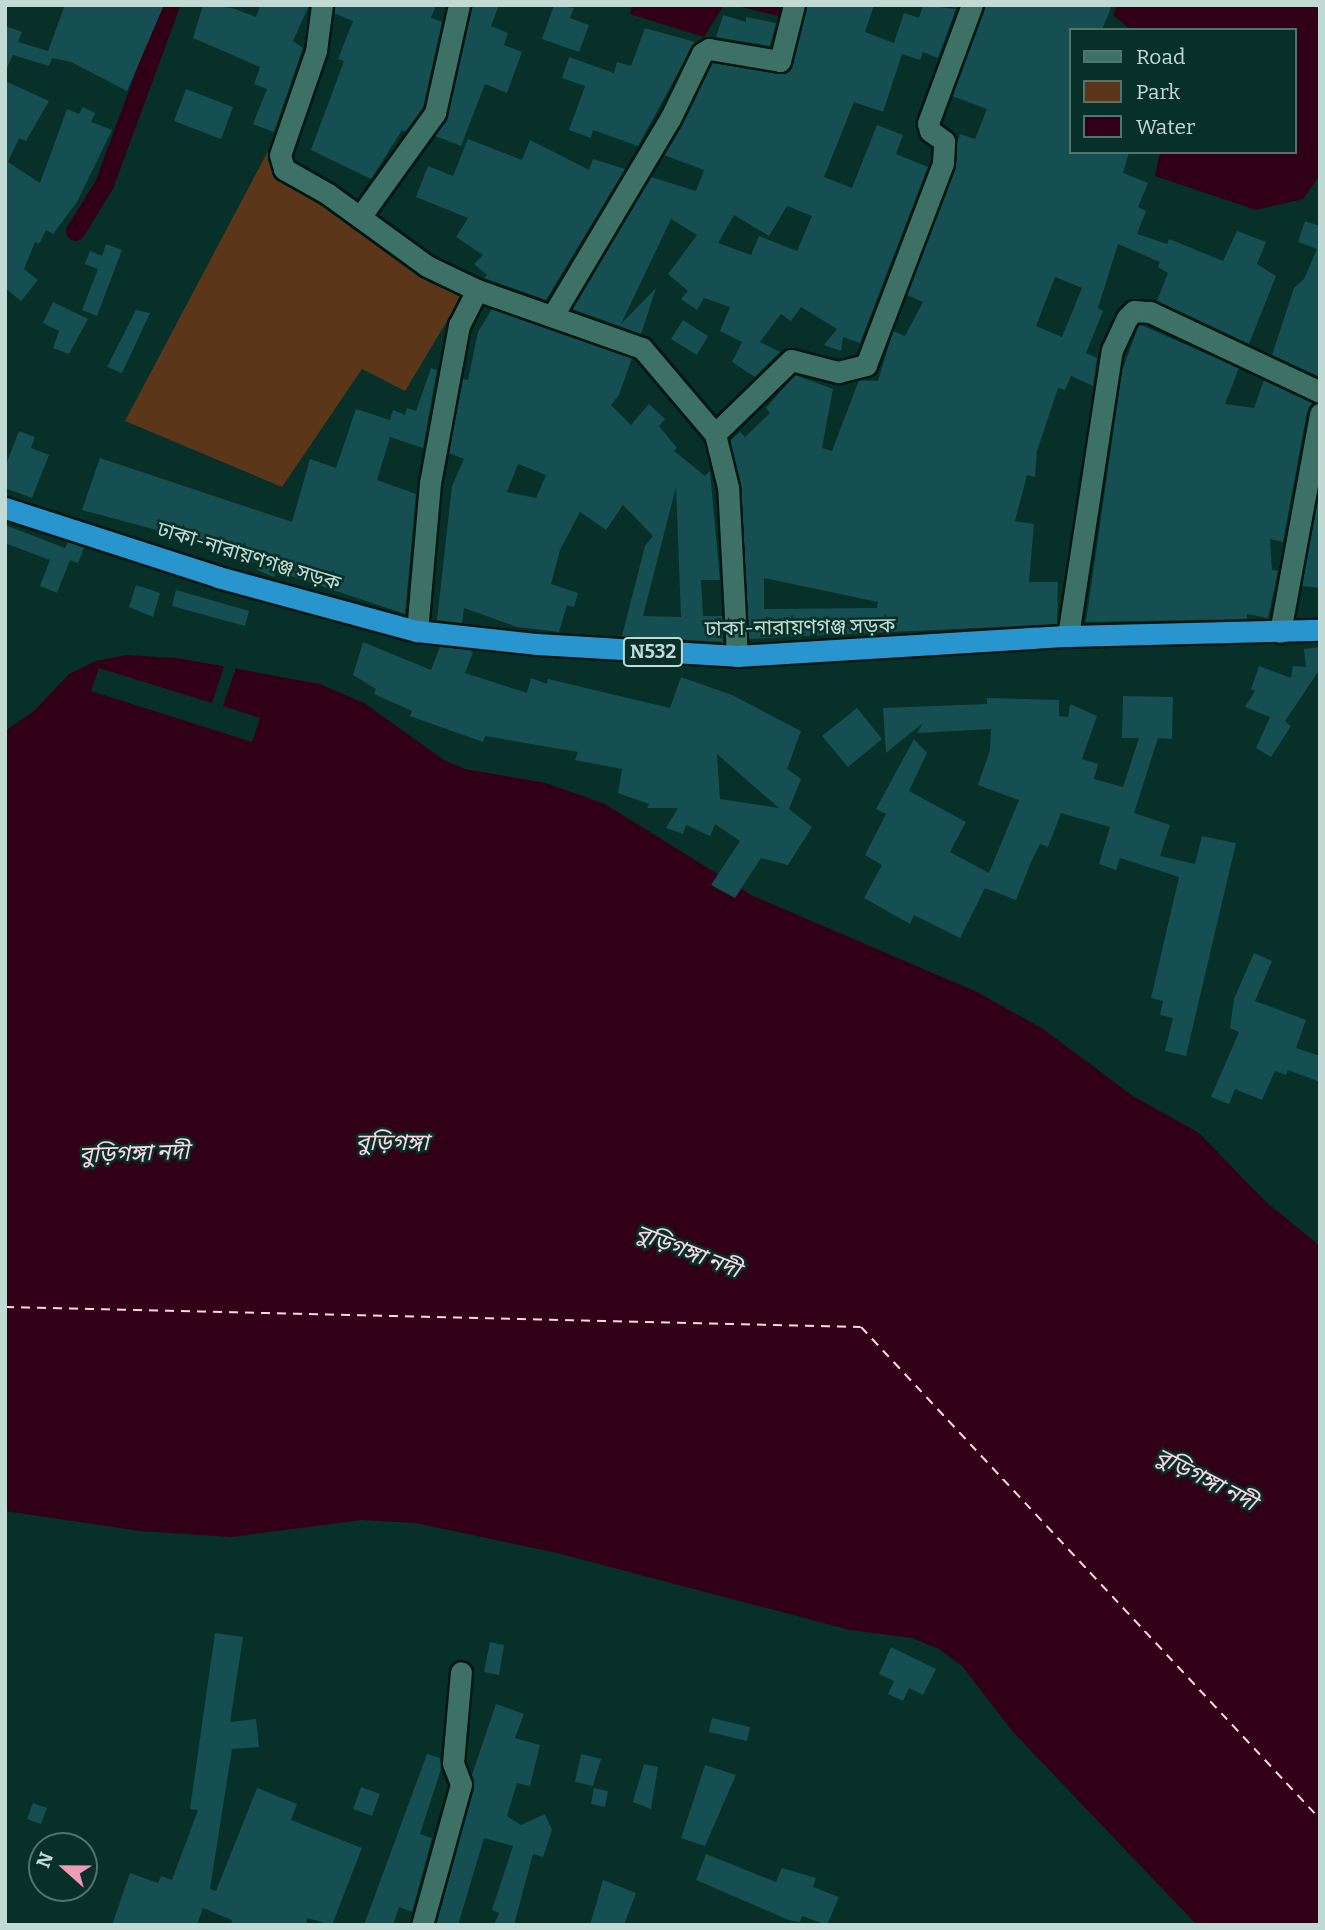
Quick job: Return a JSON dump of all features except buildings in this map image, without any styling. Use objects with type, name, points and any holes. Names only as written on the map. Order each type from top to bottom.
[{"type":"highway","name":"ঢাকা-নারায়ণগঞ্জ সড়ক","points":[[5,508],[218,577],[416,631],[537,644],[737,656],[1068,636],[1320,629]]},
{"type":"street","points":[[322,5],[316,51],[280,155],[284,169],[360,217],[427,266],[477,290],[642,348],[715,434],[728,488],[737,656]]},
{"type":"street","points":[[360,217],[435,113],[459,5]]},
{"type":"street","points":[[554,315],[670,119],[705,50],[780,61],[794,5]]},
{"type":"street","points":[[715,434],[790,360],[838,372],[866,365],[943,163],[944,141],[930,131],[928,123],[972,5]]},
{"type":"street","points":[[416,631],[430,483],[459,325],[477,290]]},
{"type":"street","points":[[1068,636],[1112,350],[1126,318],[1135,311],[1150,312],[1320,392]]},
{"type":"street","points":[[1280,632],[1320,414]]},
{"type":"street","points":[[422,1925],[461,1784],[453,1763],[461,1672]]},
{"type":"green space","points":[[268,151],[468,286],[405,391],[362,369],[282,487],[125,421]]},
{"type":"water","points":[[632,5],[724,5],[704,37],[630,14]]},
{"type":"water","points":[[733,5],[781,5],[779,16]]},
{"type":"water","points":[[1117,5],[1320,5],[1320,175],[1303,199],[1256,210],[1155,176],[1160,154],[1297,154],[1297,28],[1129,28],[1113,15]]},
{"type":"water","name":"বুড়িগঙ্গা","points":[[126,655],[177,658],[320,684],[364,703],[444,760],[465,769],[546,783],[605,804],[751,895],[977,992],[1043,1029],[1133,1096],[1199,1133],[1266,1202],[1320,1246],[1320,1925],[1197,1925],[1013,1732],[962,1666],[939,1649],[912,1638],[850,1630],[557,1553],[416,1523],[361,1520],[231,1537],[140,1531],[5,1511],[5,731],[34,711],[69,674],[96,661]]},
{"type":"pier","points":[[225,663],[237,665],[223,706],[260,718],[252,742],[91,691],[99,668],[212,703]]},
{"type":"waterway","points":[[75,231],[104,184],[170,5]]},
{"type":"ferry route","points":[[5,1307],[861,1327],[1320,1819]]},
{"type":"water label","name":"বুড়িগঙ্গা নদী","points":[[134,1153]]},
{"type":"water label","name":"বুড়িগঙ্গা নদী","points":[[688,1251]]},
{"type":"water label","name":"বুড়িগঙ্গা নদী","points":[[1206,1479]]}]
